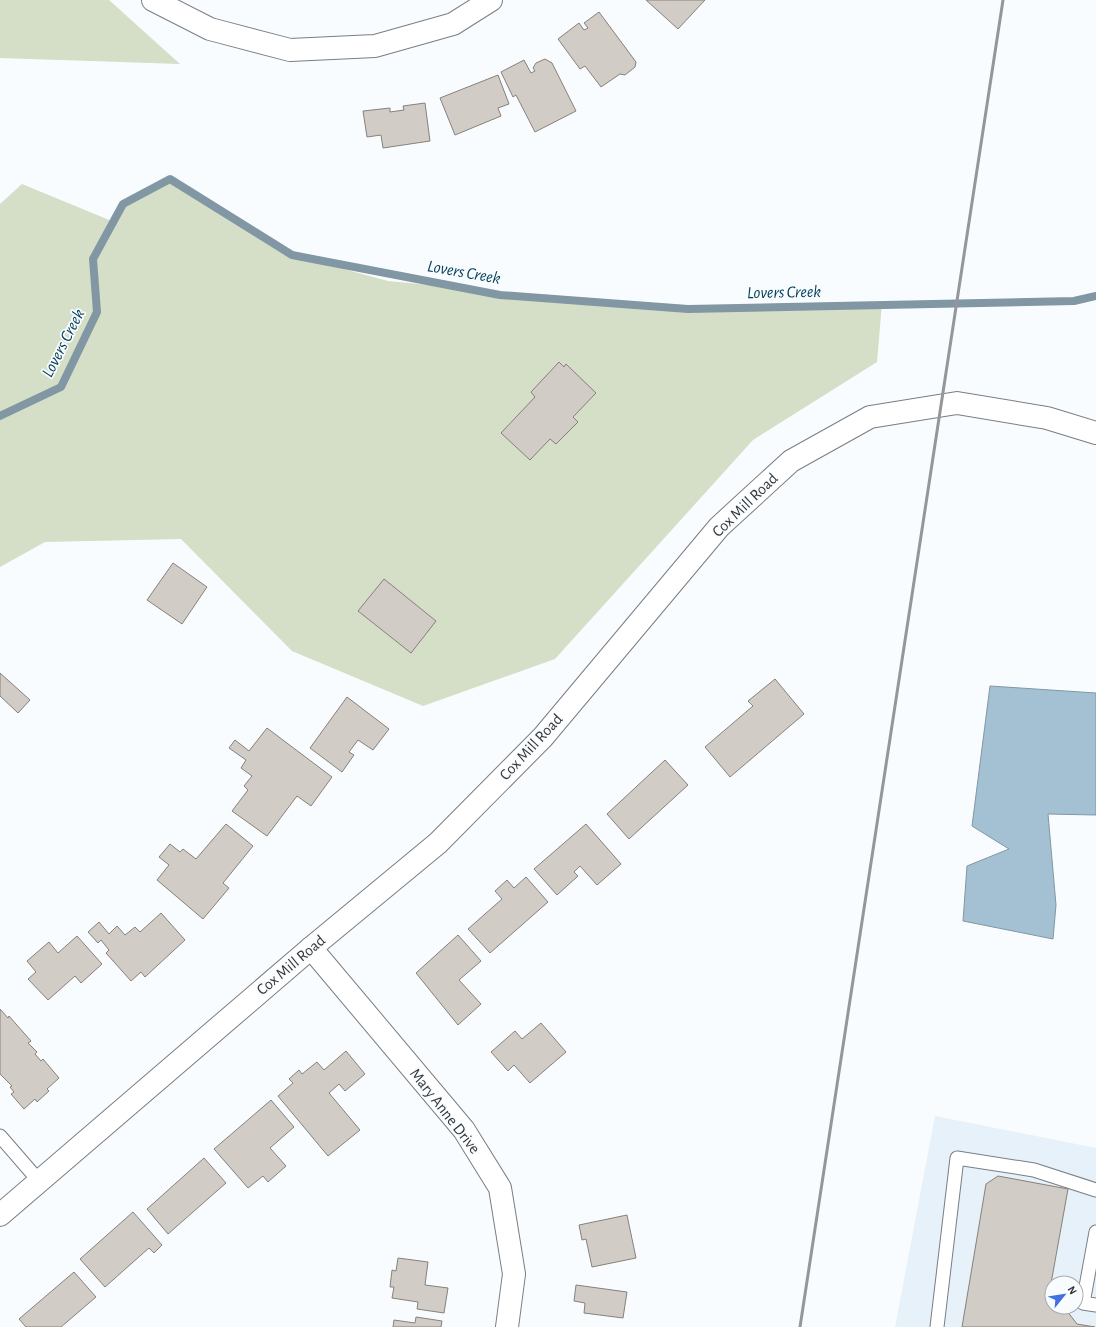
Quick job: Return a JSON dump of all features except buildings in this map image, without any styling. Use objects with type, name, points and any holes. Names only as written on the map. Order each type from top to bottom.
[{"type":"street","points":[[153,0],[210,29],[290,50],[375,46],[453,24],[491,0]]},
{"type":"street","name":"Cox Mill Road","points":[[0,1215],[311,948],[438,843],[548,731],[720,527],[791,461],[870,417],[957,403],[1047,418],[1096,433]]},
{"type":"street","name":"Mary Anne Drive","points":[[311,948],[464,1130],[500,1188],[514,1274],[507,1327]]},
{"type":"lane","points":[[0,1136],[39,1181]]},
{"type":"lane","points":[[937,1327],[957,1158],[1034,1170],[1096,1190]]},
{"type":"lane","points":[[1096,1232],[1083,1303],[1096,1305]]},
{"type":"shaded area","points":[[935,1116],[1096,1148],[1096,1327],[895,1327]]},
{"type":"green space","points":[[0,0],[109,0],[180,64],[0,58]]},
{"type":"green space","points":[[170,179],[292,255],[388,281],[688,309],[882,303],[877,362],[753,440],[555,659],[423,706],[292,651],[181,539],[45,542],[0,567],[0,204],[22,184],[114,222],[123,204]]},
{"type":"water","points":[[990,686],[1096,693],[1096,815],[1048,814],[1056,905],[1053,939],[963,921],[967,866],[1009,849],[972,826]]},
{"type":"waterway","name":"Lovers Creek","points":[[0,416],[61,387],[97,312],[93,259],[123,204],[170,179],[292,255],[500,295],[688,309],[1074,301],[1096,296]]},
{"type":"railway","points":[[800,1327],[1003,0]]}]
